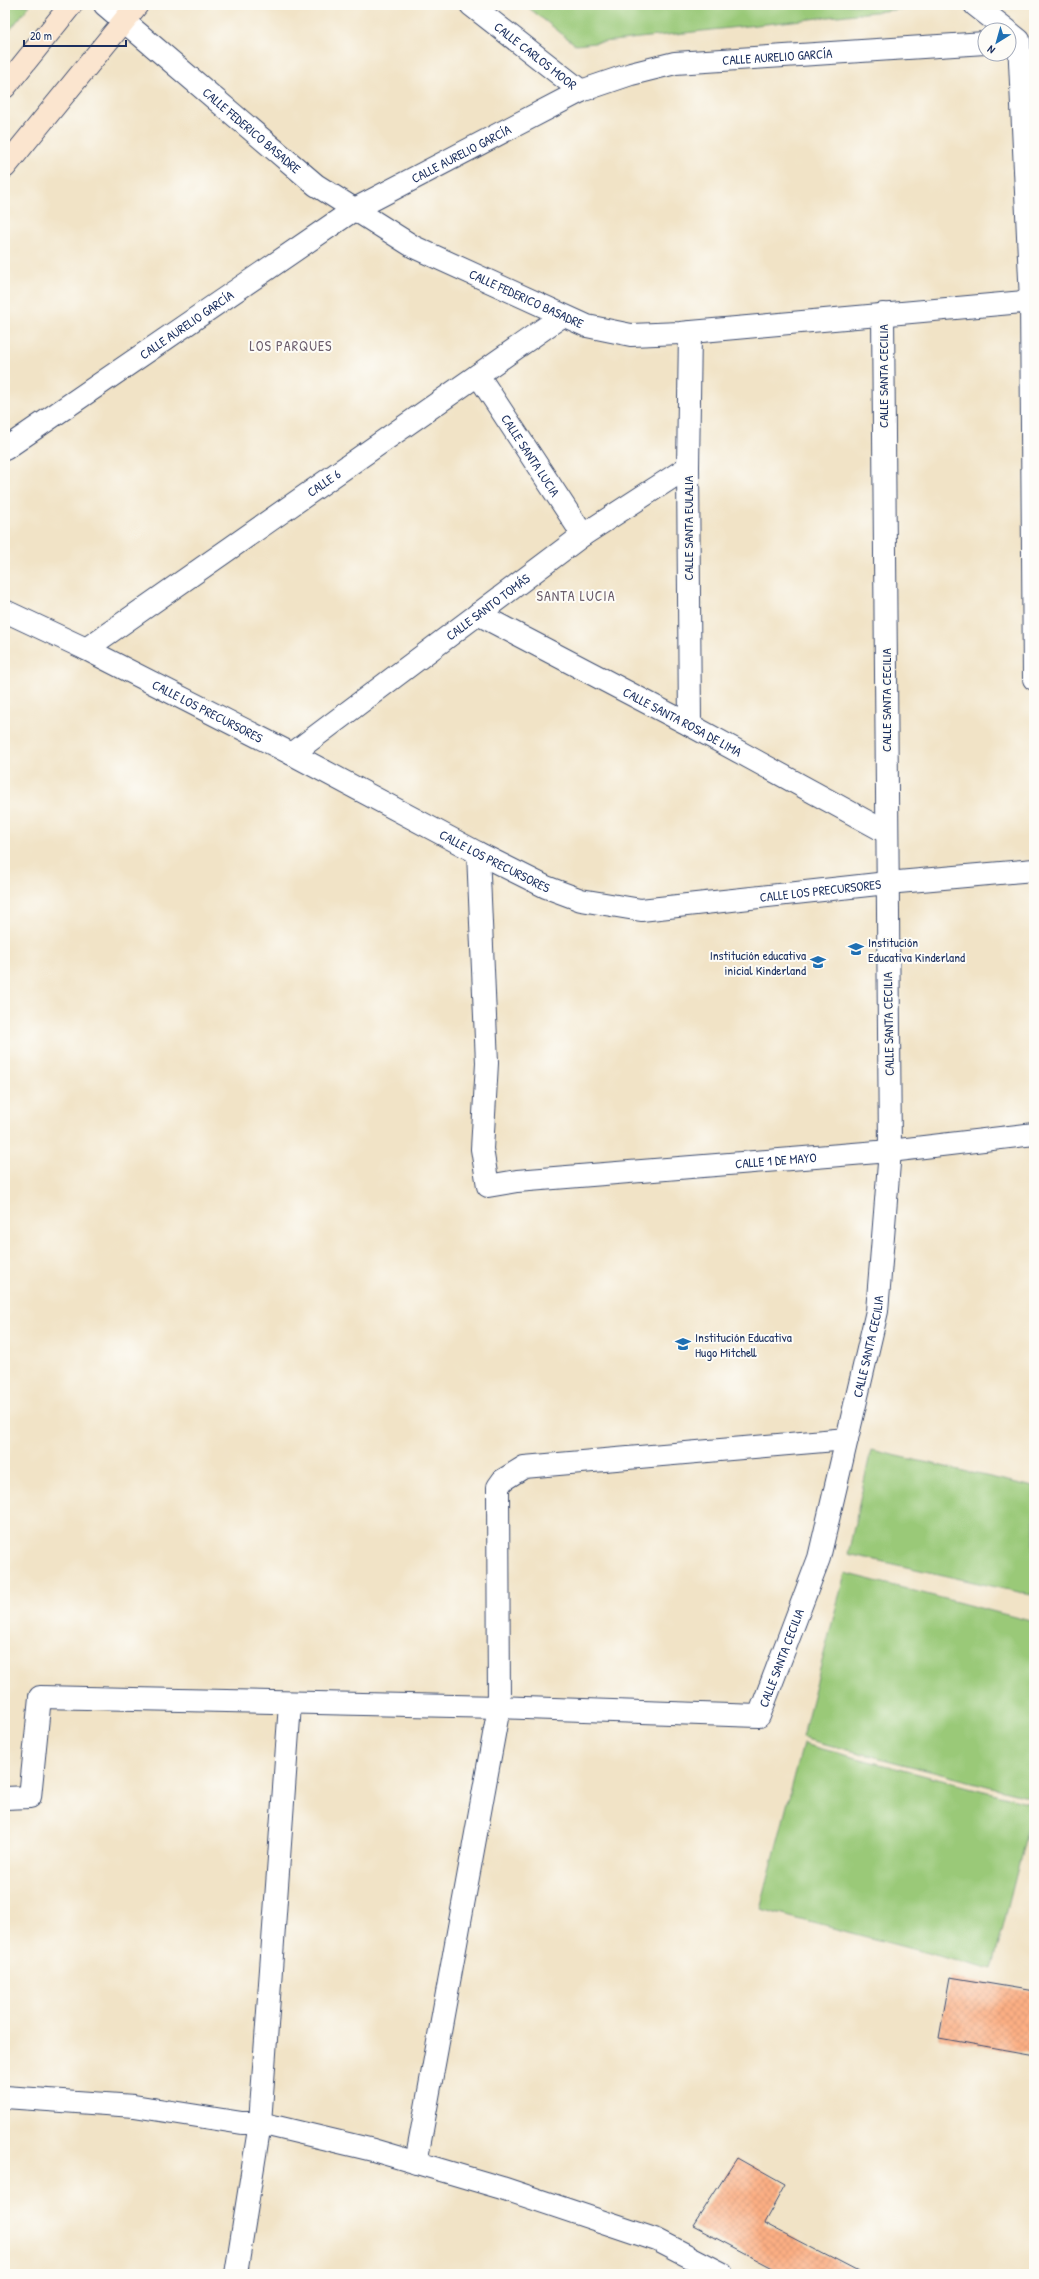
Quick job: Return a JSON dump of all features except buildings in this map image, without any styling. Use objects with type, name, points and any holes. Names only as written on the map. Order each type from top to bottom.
[{"type":"street","points":[[5,87],[71,5]]},
{"type":"street","name":"CALLE FEDERICO BASADRE","points":[[105,5],[130,13],[316,185],[414,247],[586,326],[631,335],[690,332],[1032,301]]},
{"type":"street","name":"CALLE CARLOS MOOR","points":[[471,5],[581,91]]},
{"type":"street","points":[[974,5],[997,22]]},
{"type":"street","points":[[5,167],[130,13]]},
{"type":"street","name":"CALLE AURELIO GARCÍA","points":[[5,449],[355,209],[581,91],[631,74],[675,63],[977,44]]},
{"type":"street","points":[[1017,53],[1032,301],[1034,679]]},
{"type":"street","name":"CALLE SANTA CECILIA","points":[[499,1707],[759,1716],[819,1558],[877,1311],[890,1151],[886,832],[883,314]]},
{"type":"street","name":"CALLE 6","points":[[86,649],[562,316]]},
{"type":"street","name":"CALLE SANTA EULALIA","points":[[690,332],[688,467],[690,725]]},
{"type":"street","name":"CALLE SANTA LUCIA","points":[[478,375],[583,535]]},
{"type":"street","name":"CALLE SANTO TOMÁS","points":[[292,754],[583,535],[688,467]]},
{"type":"street","name":"CALLE LOS PRECURSORES","points":[[5,612],[86,649],[292,754],[478,853],[546,887],[581,900],[641,910],[887,883],[1034,870]]},
{"type":"street","name":"CALLE SANTA ROSA DE LIMA","points":[[478,614],[690,725],[886,832]]},
{"type":"street","name":"CALLE 1 DE MAYO","points":[[478,853],[487,1063],[482,1149],[488,1186],[517,1181],[890,1151],[1034,1134]]},
{"type":"street","points":[[416,2163],[499,1707],[498,1487],[503,1480],[514,1471],[524,1467],[847,1439]]},
{"type":"street","points":[[5,1798],[30,1797],[40,1697],[290,1704],[499,1707]]},
{"type":"street","points":[[236,2274],[260,2123],[290,1704]]},
{"type":"street","points":[[5,2097],[134,2106],[242,2123],[260,2123],[373,2150],[502,2188],[657,2240],[723,2274]]},
{"type":"green space","points":[[5,5],[30,5],[5,36]]},
{"type":"green space","points":[[525,5],[904,5],[901,9],[576,45]]},
{"type":"green space","points":[[871,1450],[1034,1487],[1034,1584],[1032,1595],[848,1554]]},
{"type":"green space","points":[[845,1573],[1034,1622],[1034,1798],[802,1738]]},
{"type":"green space","points":[[803,1744],[1034,1804],[992,1970],[760,1909]]},
{"type":"place","name":"Institución Educativa Kinderland","points":[[856,949]]},
{"type":"place","name":"Institución educativa inicial Kinderland","points":[[818,962]]},
{"type":"place","name":"Institución Educativa Hugo Mitchell","points":[[683,1344]]},
{"type":"district","name":"LOS PARQUES","points":[[291,345]]},
{"type":"district","name":"SANTA LUCIA","points":[[576,595]]}]
